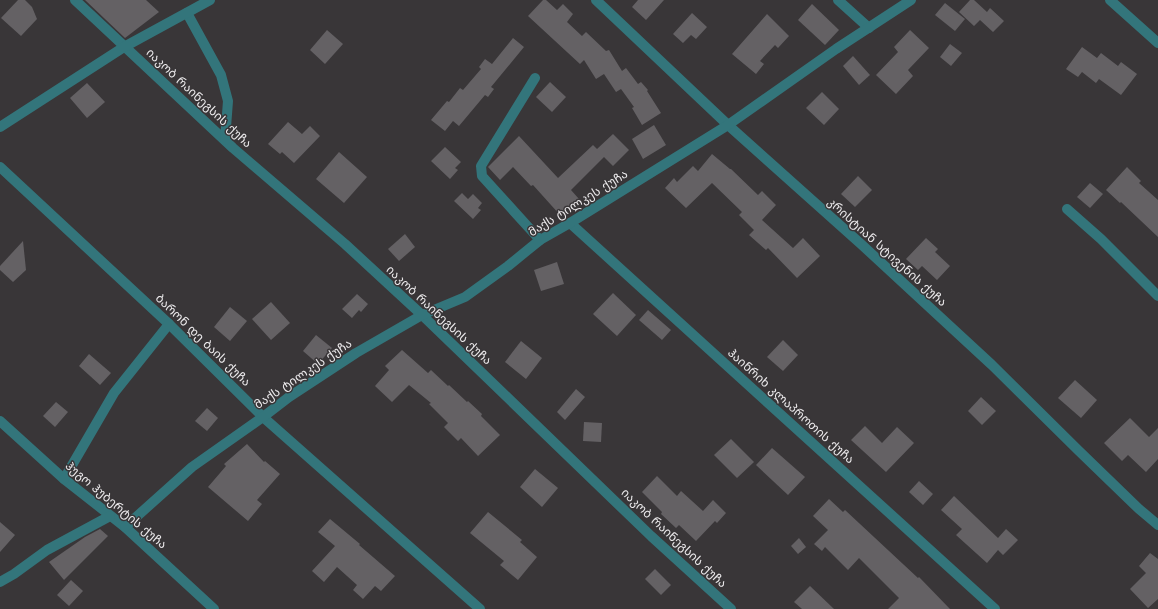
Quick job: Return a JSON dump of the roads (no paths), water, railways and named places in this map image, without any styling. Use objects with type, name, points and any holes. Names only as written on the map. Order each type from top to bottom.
[{"type":"street","name":"იაკობ რაინეგსის ქუჩა","points":[[75,0],[225,140],[345,244],[422,315],[651,536],[731,609]]},
{"type":"street","name":"კრისტიან სტივენის ქუჩა","points":[[596,0],[728,125],[861,244],[992,365],[1079,451],[1158,525]]},
{"type":"street","points":[[838,0],[869,28]]},
{"type":"street","name":"მაქს ტილკეს ქუჩა","points":[[125,527],[192,467],[289,397],[356,353],[422,315],[465,297],[508,266],[540,240],[728,125],[836,49],[911,0]]},
{"type":"street","points":[[1110,0],[1158,43]]},
{"type":"street","points":[[0,128],[124,47],[207,1]]},
{"type":"street","points":[[187,13],[221,75],[228,101],[225,140]]},
{"type":"street","points":[[535,78],[481,166],[480,171],[482,176],[540,240]]},
{"type":"street","name":"ბარონ დე ბაის ქუჩა","points":[[0,167],[169,324],[263,417],[480,609]]},
{"type":"street","points":[[1067,209],[1158,296]]},
{"type":"street","name":"ჰაინრიხ კლაპროთის ქუჩა","points":[[570,223],[995,609]]},
{"type":"street","points":[[64,479],[114,393],[169,324]]},
{"type":"street","name":"ჰუგო ჰუბერტის ქუჩა","points":[[0,421],[64,479],[125,527],[214,609]]},
{"type":"street","points":[[0,582],[14,574],[47,550],[110,516]]}]
